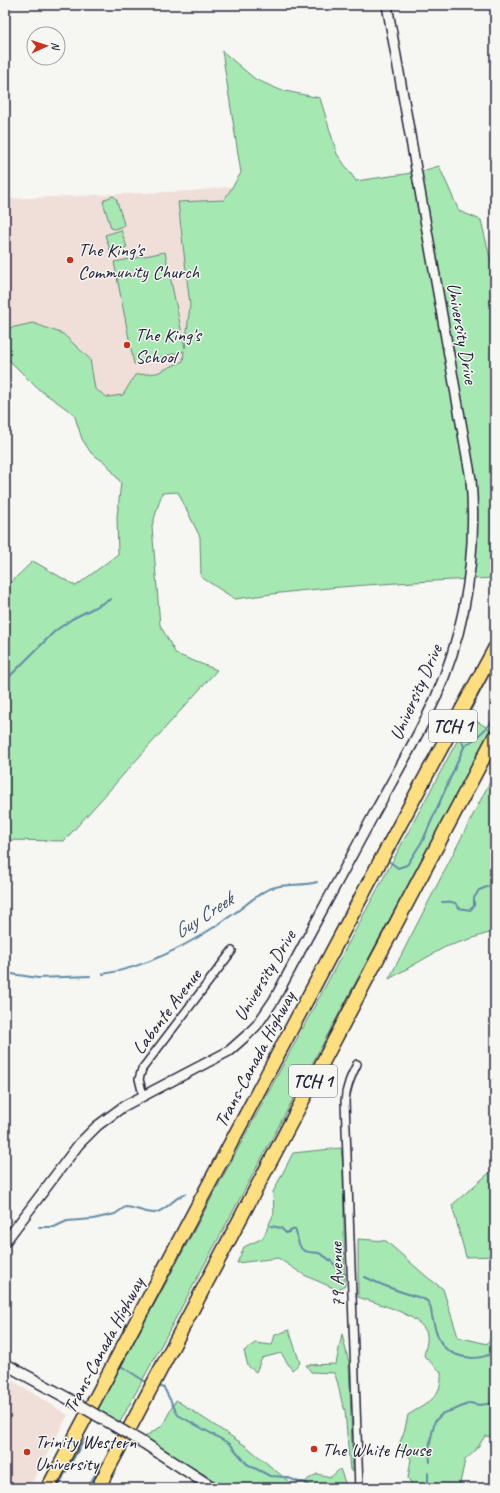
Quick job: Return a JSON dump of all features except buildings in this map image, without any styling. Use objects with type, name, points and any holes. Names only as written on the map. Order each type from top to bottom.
[{"type":"highway","name":"Trans-Canada Highway","points":[[48,1488],[384,854],[495,648]]},
{"type":"highway","name":"TCH 1","points":[[98,1488],[495,736]]},
{"type":"main road","points":[[5,1364],[69,1399],[147,1445],[213,1488]]},
{"type":"street","name":"University Drive","points":[[5,1242],[70,1156],[87,1135],[97,1126],[116,1111],[143,1095],[229,1050],[248,1035],[265,1014],[428,713],[451,659],[464,612],[471,566],[473,514],[471,479],[387,5]]},
{"type":"street","name":"Labonte Avenue","points":[[143,1095],[140,1079],[142,1069],[232,951]]},
{"type":"street","name":"79 Avenue","points":[[357,1064],[349,1079],[345,1101],[359,1488]]},
{"type":"shaded area","name":"The King's School","points":[[237,186],[191,493],[5,359],[5,199],[191,191]]},
{"type":"shaded area","name":"Trinity Western University","points":[[5,1376],[68,1415],[29,1488],[5,1488]]},
{"type":"green space","points":[[222,51],[255,79],[280,90],[320,98],[337,154],[356,181],[419,172],[439,166],[459,211],[481,220],[491,262],[495,264],[495,578],[332,588],[235,599],[201,577],[200,537],[178,492],[162,493],[152,526],[160,625],[176,654],[217,670],[64,841],[5,840],[5,588],[33,561],[76,586],[118,554],[117,517],[121,483],[107,464],[91,453],[82,439],[74,414],[37,388],[5,356],[5,329],[33,323],[63,334],[90,359],[95,389],[107,397],[123,395],[135,375],[157,373],[183,361],[184,351],[134,364],[114,262],[165,252],[185,348],[190,305],[178,202],[224,200],[241,173]]},
{"type":"green space","points":[[113,196],[116,198],[124,224],[123,226],[114,229],[111,228],[103,202],[105,199]]},
{"type":"green space","points":[[121,230],[127,247],[111,253],[105,235]]},
{"type":"green space","points":[[470,717],[491,730],[119,1424],[97,1411]]},
{"type":"green space","points":[[495,772],[495,931],[445,947],[389,979]]},
{"type":"green space","points":[[341,1148],[343,1167],[345,1285],[338,1290],[304,1275],[278,1258],[237,1263],[244,1247],[263,1238],[274,1213],[273,1192],[293,1153]]},
{"type":"green space","points":[[495,1168],[495,1256],[466,1257],[452,1205]]},
{"type":"green space","points":[[358,1239],[386,1241],[443,1289],[458,1337],[487,1344],[495,1331],[495,1437],[485,1436],[476,1450],[465,1460],[459,1488],[414,1488],[408,1478],[411,1459],[399,1445],[408,1415],[427,1403],[436,1394],[441,1381],[441,1372],[424,1356],[427,1335],[424,1328],[417,1321],[387,1306],[358,1297]]},
{"type":"green space","points":[[289,1330],[300,1363],[292,1370],[281,1353],[262,1358],[256,1372],[248,1366],[244,1351],[255,1343],[272,1345],[275,1335]]},
{"type":"green space","points":[[342,1334],[349,1363],[353,1472],[350,1470],[345,1410],[334,1373],[311,1372],[306,1365],[336,1364]]},
{"type":"green space","points":[[176,1400],[246,1446],[288,1481],[293,1488],[226,1488],[197,1470],[182,1466],[141,1442],[146,1436],[162,1426]]},
{"type":"green space","points":[[340,1469],[347,1488],[304,1488],[307,1480],[317,1474],[331,1477]]},
{"type":"waterway","points":[[5,681],[55,631],[72,619],[111,599]]},
{"type":"waterway","points":[[464,747],[461,738],[470,711],[495,662]]},
{"type":"waterway","points":[[390,862],[398,868],[407,865],[423,840],[464,747],[481,734],[495,718]]},
{"type":"waterway","name":"Guy Creek","points":[[103,974],[137,966],[187,944],[237,912],[259,894],[269,889],[281,886],[317,882]]},
{"type":"waterway","name":"Guy Creek","points":[[442,902],[452,902],[459,908],[470,910],[474,906],[474,898],[479,890],[495,884]]},
{"type":"waterway","name":"Guy Creek","points":[[5,973],[38,978],[90,976]]},
{"type":"waterway","points":[[39,1227],[54,1227],[67,1221],[93,1219],[115,1214],[125,1207],[147,1212],[159,1212],[177,1198],[185,1194]]},
{"type":"waterway","points":[[271,1226],[281,1228],[286,1233],[295,1229],[300,1246],[303,1250],[319,1253],[334,1264],[340,1273],[345,1274]]},
{"type":"waterway","points":[[365,1277],[393,1289],[426,1300],[430,1306],[439,1340],[443,1346],[454,1354],[475,1358],[493,1353],[495,1351]]},
{"type":"waterway","points":[[121,1366],[146,1382]]},
{"type":"waterway","points":[[159,1386],[164,1388],[178,1415],[230,1444],[247,1464],[270,1476],[286,1477],[299,1482],[304,1482],[309,1485],[310,1488]]},
{"type":"waterway","points":[[430,1462],[429,1448],[435,1421],[443,1413],[470,1403],[479,1405],[495,1403]]},
{"type":"waterway","points":[[58,1488],[84,1440]]},
{"type":"waterway","points":[[87,1488],[101,1465]]},
{"type":"waterway","points":[[428,1473],[428,1488]]},
{"type":"place","name":"The King's Community Church","points":[[70,260]]},
{"type":"place","name":"The King's School","points":[[127,345]]},
{"type":"place","name":"The White House","points":[[314,1449]]},
{"type":"place","name":"Trinity Western University","points":[[27,1452]]}]
